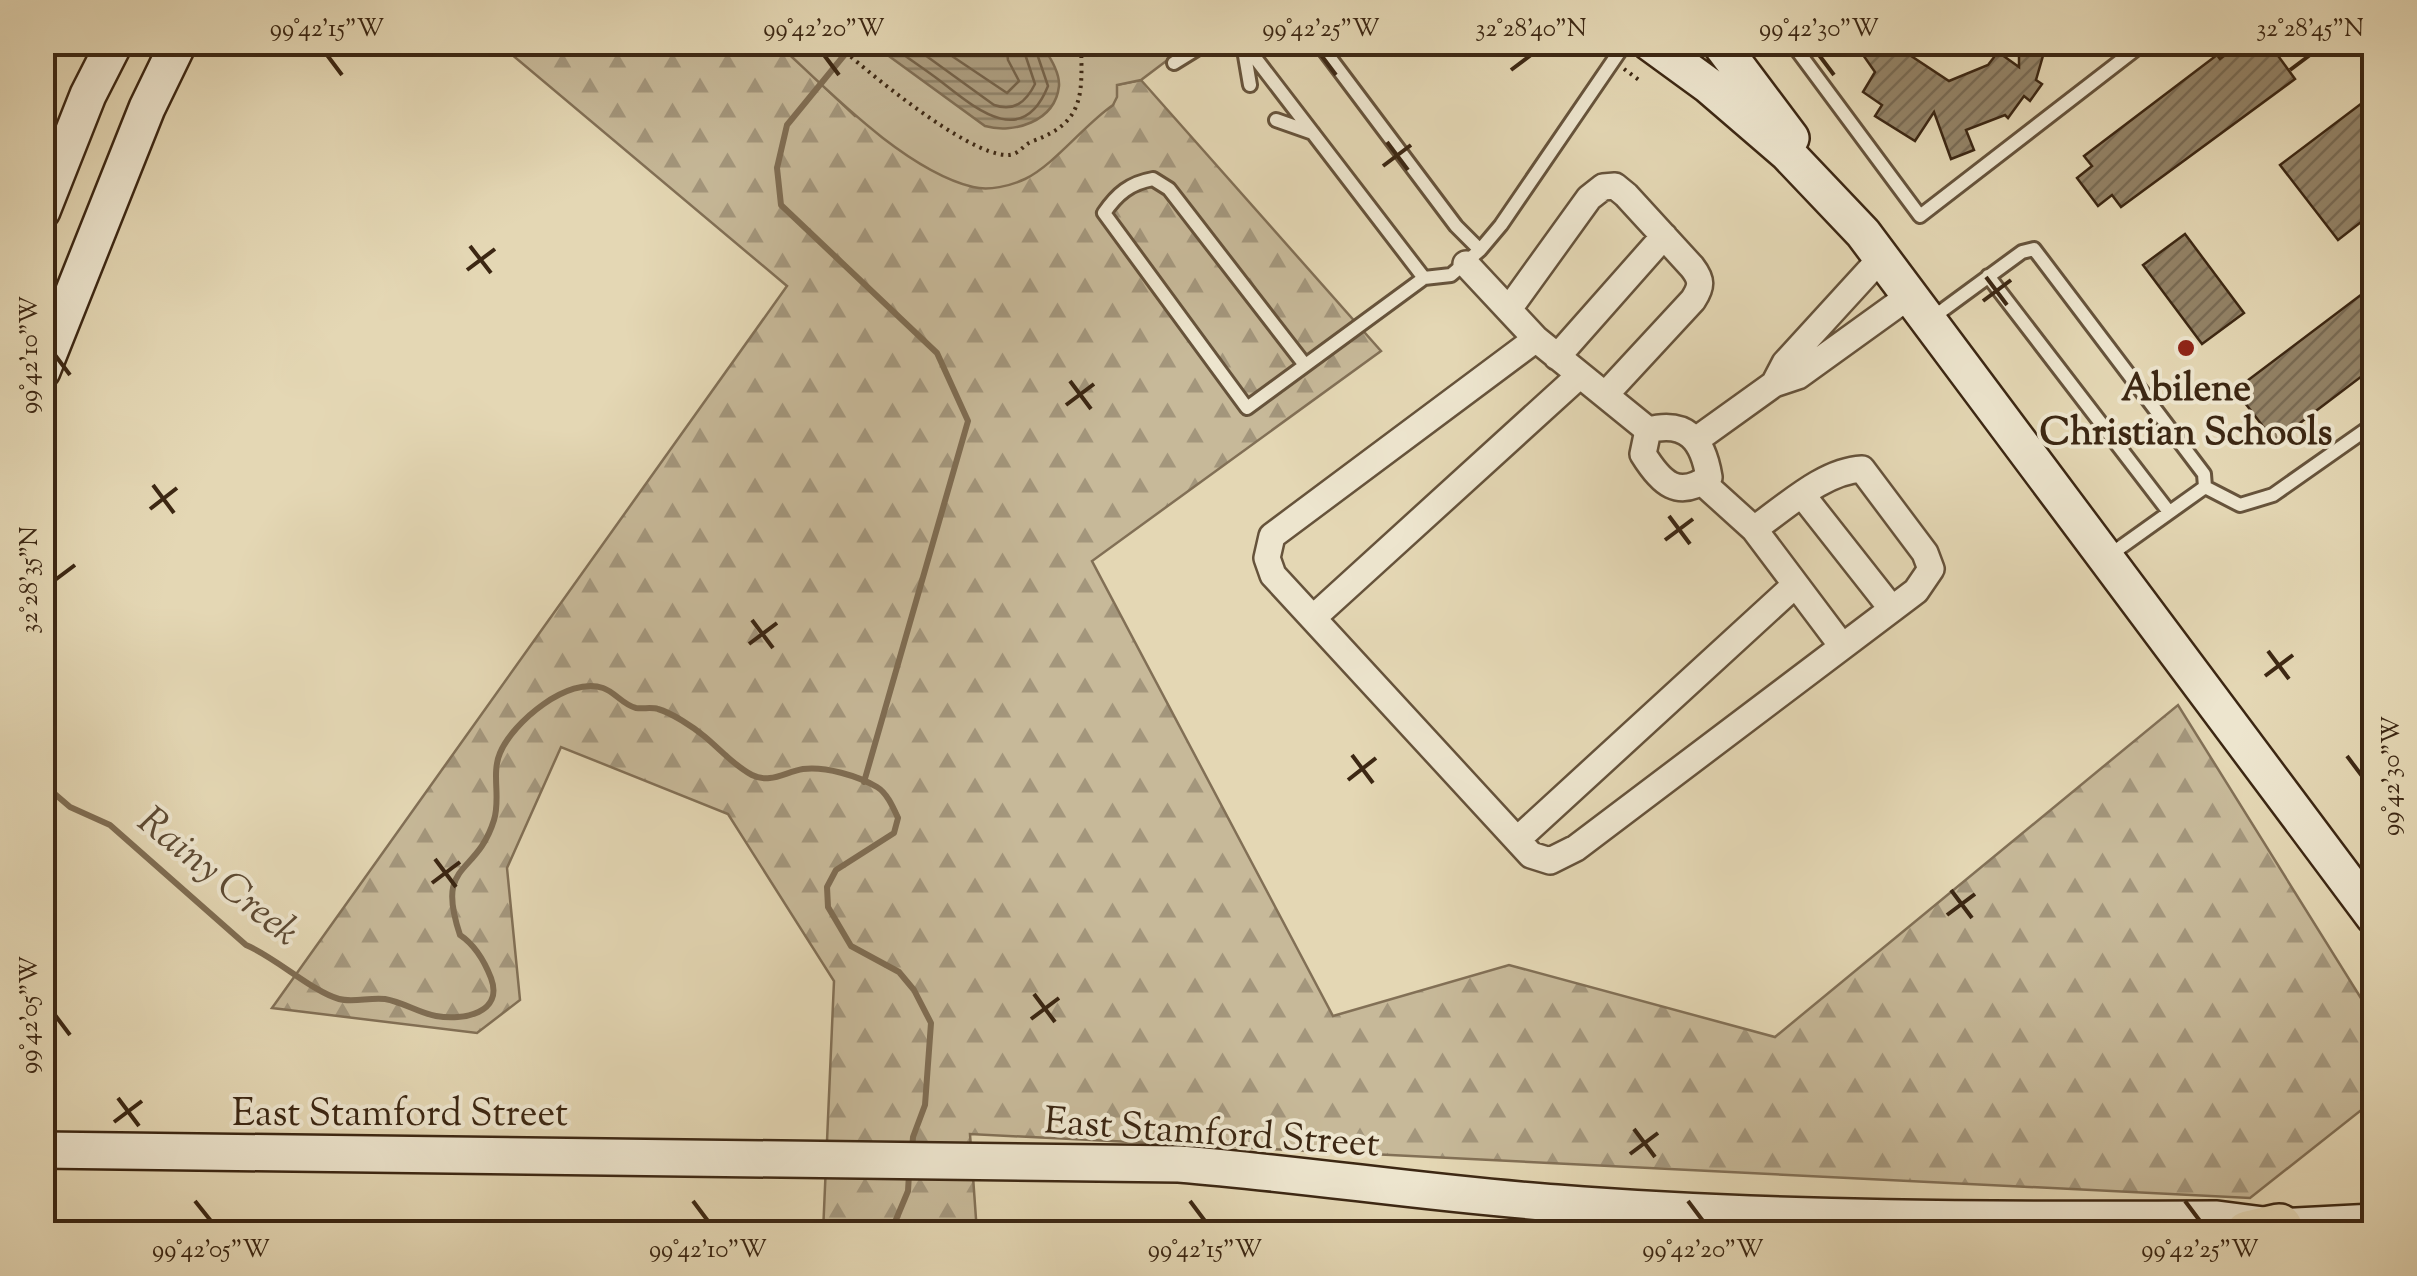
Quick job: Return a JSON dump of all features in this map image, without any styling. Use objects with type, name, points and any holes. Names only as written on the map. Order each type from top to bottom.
[{"type":"main road","points":[[42,211],[88,95],[114,42]]},
{"type":"main road","points":[[42,371],[147,108],[179,42]]},
{"type":"main road","points":[[1649,42],[1708,85],[1787,154],[1872,246]]},
{"type":"main road","points":[[1719,42],[2374,917]]},
{"type":"main road","name":"East Stamford Street","points":[[42,1150],[1179,1164],[1553,1203],[1708,1213],[1839,1218],[2217,1219],[2263,1230],[2374,1222]]},
{"type":"main road","points":[[42,1159],[103,1151]]},
{"type":"street","points":[[1508,309],[1589,198],[1603,186],[1615,186],[1701,278],[1693,300],[1605,395]]},
{"type":"street","points":[[1558,356],[1664,236]]},
{"type":"street","points":[[1774,384],[1785,363],[1872,246]]},
{"type":"street","points":[[1473,257],[1508,309],[1536,339],[1648,430]]},
{"type":"street","points":[[1696,440],[1774,384],[1798,376],[1919,308]]},
{"type":"street","points":[[1536,339],[1272,536],[1267,558],[1273,575],[1531,856],[1550,861],[1576,848],[1892,609],[1924,582],[1931,568],[1925,554],[1862,468],[1847,470],[1754,529]]},
{"type":"street","points":[[1312,618],[1580,375]]},
{"type":"street","points":[[1679,427],[1696,440],[1706,457],[1709,477],[1695,487],[1678,488],[1663,480],[1644,454],[1648,430],[1679,427]]},
{"type":"street","points":[[1702,482],[1754,529],[1842,646]]},
{"type":"street","points":[[1803,496],[1892,609]]},
{"type":"street","points":[[1518,839],[1796,585]]},
{"type":"lane","points":[[1174,63],[1208,42]]},
{"type":"lane","points":[[1243,42],[1250,85]]},
{"type":"lane","points":[[1243,42],[1424,278]]},
{"type":"lane","points":[[1318,42],[1456,226],[1473,257]]},
{"type":"lane","points":[[1306,365],[1169,189],[1153,180],[1134,182],[1113,200],[1104,214],[1247,408],[1306,365],[1424,278],[1450,274],[1473,257],[1501,225],[1626,42]]},
{"type":"lane","points":[[1791,42],[1920,216],[2145,42]]},
{"type":"lane","points":[[1276,120],[1313,133]]},
{"type":"lane","points":[[1919,308],[1988,276],[2022,252],[2034,249],[2204,474],[2205,487]]},
{"type":"lane","points":[[1988,276],[2169,512]]},
{"type":"lane","points":[[2205,487],[2240,505],[2273,495],[2374,424]]},
{"type":"lane","points":[[2105,558],[2205,487]]},
{"type":"path","points":[[836,44],[916,107],[970,141],[997,154],[1012,155],[1031,141],[1060,130],[1070,117],[1082,88],[1081,42]]},
{"type":"path","points":[[1585,42],[1600,53]]},
{"type":"path","points":[[1624,70],[1639,80]]},
{"type":"green space","points":[[777,42],[855,116],[1103,112],[1113,105],[1116,85],[1141,80],[1381,351],[1092,561],[1333,1016],[1509,965],[1775,1037],[2178,705],[2374,1019],[2374,1100],[2250,1198],[970,1134],[977,1233],[823,1233],[834,981],[728,814],[561,747],[507,868],[520,1000],[477,1033],[272,1008],[787,286],[498,43]]},
{"type":"green space","points":[[777,43],[1190,43],[1141,80],[1117,85],[1113,105],[1036,173],[1013,184],[986,188],[947,178],[894,146]]},
{"type":"water","points":[[871,43],[1041,43],[1058,75],[1056,98],[1050,109],[1031,122],[1008,128],[985,126]]},
{"type":"building","points":[[1854,42],[1890,42],[1949,81],[1988,65],[1998,52],[2019,67],[2019,42],[2047,42],[2036,80],[2042,84],[2030,101],[2024,96],[2008,118],[2005,115],[1966,130],[1974,150],[1951,159],[1934,112],[1915,141],[1875,116],[1882,105],[1863,92],[1875,72]]},
{"type":"building","points":[[2242,42],[2268,42],[2295,79],[2121,207],[2112,195],[2098,206],[2077,178],[2092,166],[2084,156],[2217,55],[2220,59]]},
{"type":"building","points":[[2374,94],[2374,212],[2338,240],[2280,165]]},
{"type":"building","points":[[2185,234],[2244,313],[2202,344],[2143,265]]},
{"type":"building","points":[[2374,285],[2374,367],[2275,442],[2235,390]]},
{"type":"waterway","points":[[855,42],[787,125],[777,168],[781,205],[937,353],[968,421],[864,782]]},
{"type":"waterway","name":"Rainy Creek","points":[[42,783],[70,807],[110,825],[246,945],[318,989],[339,999],[385,999],[430,1015],[458,1017],[486,1007],[493,990],[482,959],[460,935],[452,894],[455,881],[478,852],[494,820],[500,753],[517,728],[558,695],[589,686],[603,688],[631,706],[664,711],[694,729],[739,767],[759,777],[812,768],[861,779],[884,793],[898,818],[894,833],[836,870],[827,887],[828,907],[851,946],[899,972],[914,990],[931,1023],[925,1105],[912,1151]]},
{"type":"waterway","name":"Rainy Creek","points":[[890,1234],[908,1191],[909,1174]]},
{"type":"place","name":"Abilene Christian Schools","points":[[2186,348]]}]
